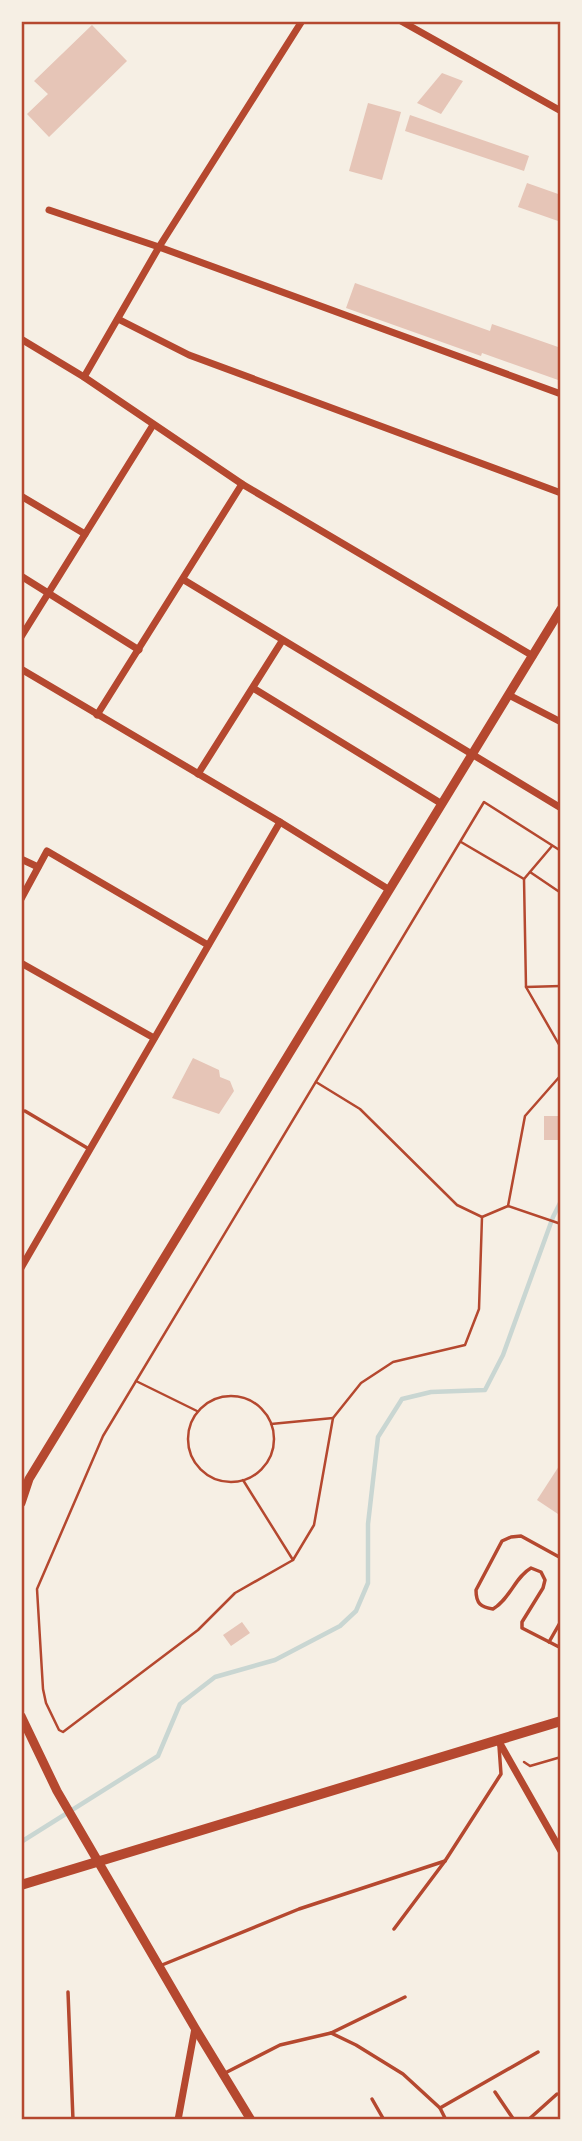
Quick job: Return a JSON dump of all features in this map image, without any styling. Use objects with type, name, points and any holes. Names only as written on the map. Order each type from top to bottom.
[{"type":"main road","points":[[21,1885],[561,1721]]},
{"type":"street","points":[[84,377],[159,247],[302,21]]},
{"type":"street","points":[[401,21],[561,110]]},
{"type":"street","points":[[49,210],[159,247],[561,394]]},
{"type":"street","points":[[118,319],[189,355],[561,493]]},
{"type":"street","points":[[21,339],[84,377],[242,484],[533,656]]},
{"type":"street","points":[[21,637],[153,425]]},
{"type":"street","points":[[97,715],[242,484]]},
{"type":"street","points":[[21,496],[85,534]]},
{"type":"street","points":[[21,576],[139,650]]},
{"type":"street","points":[[184,580],[561,808]]},
{"type":"street","points":[[21,1503],[29,1479],[388,889],[560,613]]},
{"type":"street","points":[[198,774],[282,641]]},
{"type":"street","points":[[21,669],[388,889]]},
{"type":"street","points":[[253,688],[442,804]]},
{"type":"street","points":[[509,695],[561,722]]},
{"type":"street","points":[[21,1268],[280,822]]},
{"type":"street","points":[[21,899],[47,851],[208,945]]},
{"type":"street","points":[[21,859],[38,867]]},
{"type":"street","points":[[21,962],[154,1038]]},
{"type":"street","points":[[21,1716],[57,1791],[251,2120]]},
{"type":"street","points":[[498,1740],[561,1851]]},
{"type":"street","points":[[178,2120],[195,2028]]},
{"type":"lane","points":[[25,1111],[89,1149]]},
{"type":"lane","points":[[561,1558],[521,1536],[511,1537],[502,1541],[476,1590],[476,1600],[482,1607],[494,1609],[502,1604],[524,1572],[531,1568],[541,1572],[545,1580],[543,1588],[522,1622],[522,1628],[561,1648]]},
{"type":"lane","points":[[549,1642],[561,1621]]},
{"type":"lane","points":[[394,1929],[445,1861],[501,1774],[498,1740]]},
{"type":"lane","points":[[159,1966],[299,1909],[445,1861]]},
{"type":"lane","points":[[68,1992],[73,2120]]},
{"type":"lane","points":[[223,2074],[280,2045],[331,2033],[405,1997]]},
{"type":"lane","points":[[331,2033],[356,2045],[402,2074],[440,2108],[446,2120]]},
{"type":"lane","points":[[440,2108],[538,2052]]},
{"type":"lane","points":[[495,2092],[514,2120]]},
{"type":"lane","points":[[528,2120],[557,2094]]},
{"type":"lane","points":[[372,2099],[384,2120]]},
{"type":"path","points":[[482,1217],[479,1309],[465,1345],[393,1362],[361,1383],[333,1418],[314,1525],[293,1560],[235,1593],[198,1630],[63,1732],[59,1730],[46,1703],[43,1689],[37,1589],[103,1436],[484,803],[561,851]]},
{"type":"path","points":[[460,842],[524,879]]},
{"type":"path","points":[[552,845],[524,879],[526,986],[561,1048]]},
{"type":"path","points":[[530,872],[561,893]]},
{"type":"path","points":[[526,986],[561,986]]},
{"type":"path","points":[[508,1206],[525,1116],[561,1075]]},
{"type":"path","points":[[316,1082],[360,1109],[457,1205],[482,1217],[508,1206],[561,1224]]},
{"type":"path","points":[[136,1381],[197,1411]]},
{"type":"path","points":[[223,1396],[238,1396],[252,1401],[264,1411],[274,1438],[265,1465],[243,1480],[229,1482],[204,1473],[195,1463],[187,1437],[197,1411],[209,1401],[223,1396]]},
{"type":"path","points":[[271,1424],[333,1418]]},
{"type":"path","points":[[243,1480],[293,1560]]},
{"type":"path","points":[[521,1760],[530,1766],[561,1757]]},
{"type":"building","points":[[92,25],[127,61],[49,137],[27,114],[48,94],[34,81]]},
{"type":"building","points":[[442,73],[463,81],[441,114],[417,103]]},
{"type":"building","points":[[368,103],[401,112],[382,180],[349,171]]},
{"type":"building","points":[[410,115],[529,156],[524,171],[405,131]]},
{"type":"building","points":[[527,183],[561,195],[561,222],[518,207]]},
{"type":"building","points":[[355,283],[490,331],[492,324],[561,348],[561,381],[346,308]]},
{"type":"building","points":[[193,1058],[219,1070],[220,1077],[230,1081],[234,1091],[219,1114],[172,1098]]},
{"type":"building","points":[[544,1116],[560,1116],[560,1140],[544,1140]]},
{"type":"building","points":[[561,1463],[561,1516],[537,1500]]},
{"type":"building","points":[[242,1622],[250,1633],[231,1646],[223,1635]]},
{"type":"waterway","points":[[21,1842],[158,1756],[180,1704],[215,1677],[275,1660],[340,1626],[356,1611],[368,1583],[368,1524],[378,1437],[402,1399],[431,1392],[485,1390],[503,1355],[561,1201]]}]
